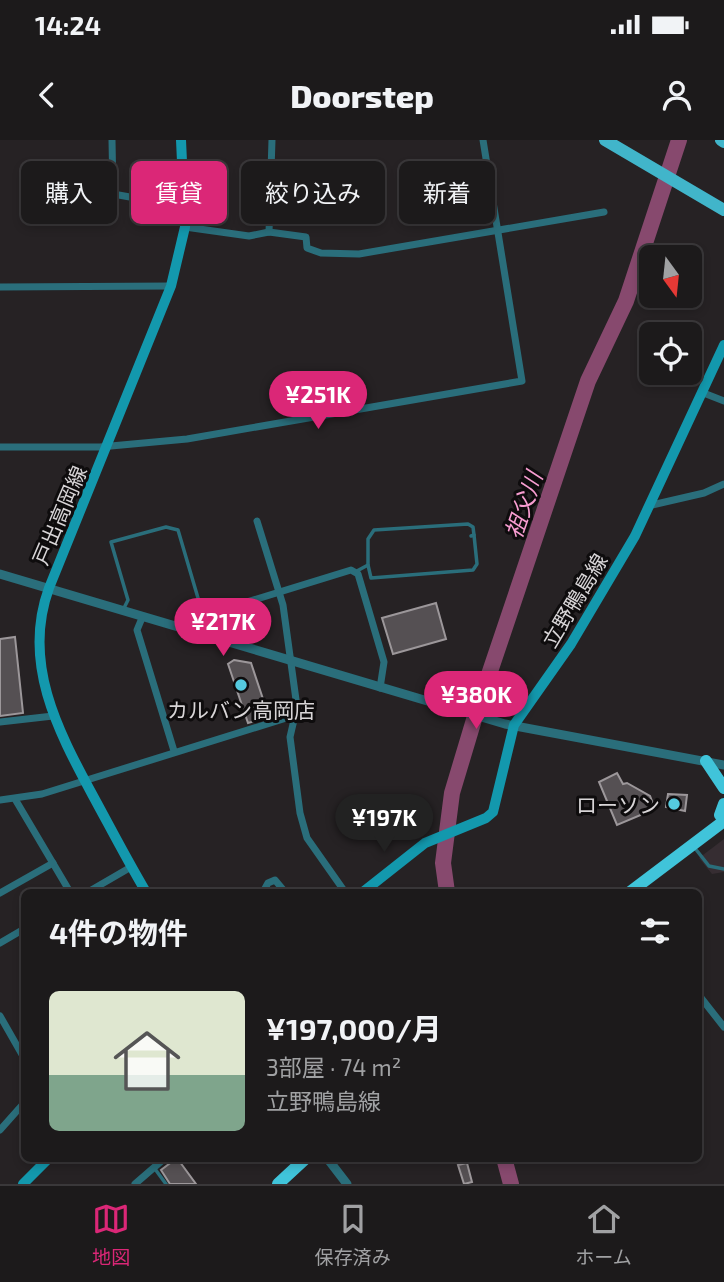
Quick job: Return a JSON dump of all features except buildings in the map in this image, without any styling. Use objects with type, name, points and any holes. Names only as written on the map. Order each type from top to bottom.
[{"type":"highway","points":[[706,761],[724,789]]},
{"type":"highway","points":[[634,889],[692,844],[723,813]]},
{"type":"highway","points":[[670,860],[723,813]]},
{"type":"highway","points":[[278,1184],[302,1162]]},
{"type":"main road","name":"戸出高岡線","points":[[181,140],[183,161]]},
{"type":"main road","points":[[605,140],[724,210]]},
{"type":"main road","name":"戸出高岡線","points":[[144,889],[53,716],[40,667],[38,631],[49,588],[172,286],[184,224]]},
{"type":"main road","name":"立野鴨島線","points":[[367,889],[425,843],[486,818],[493,812],[510,724],[571,644],[652,505],[724,345]]},
{"type":"main road","points":[[23,1184],[45,1162]]},
{"type":"street","points":[[112,140],[113,194],[131,197]]},
{"type":"street","points":[[272,140],[272,161]]},
{"type":"street","points":[[0,447],[108,446],[187,439],[522,381],[483,140]]},
{"type":"street","points":[[184,227],[249,236],[269,232],[306,237],[307,248],[321,253],[359,254],[604,212]]},
{"type":"street","points":[[269,224],[269,232]]},
{"type":"street","points":[[0,287],[172,286]]},
{"type":"street","points":[[701,392],[724,401]]},
{"type":"street","points":[[652,505],[704,493],[724,484]]},
{"type":"street","points":[[257,521],[257,532],[280,592],[296,715],[290,737],[307,838],[343,889]]},
{"type":"street","points":[[195,634],[203,617],[346,571],[355,572],[384,662],[380,688]]},
{"type":"street","points":[[0,574],[456,710],[510,724],[724,765]]},
{"type":"street","points":[[142,618],[136,630],[174,751]]},
{"type":"street","points":[[0,800],[15,799],[86,781],[174,751],[296,715]]},
{"type":"street","points":[[0,722],[53,716]]},
{"type":"street","points":[[15,799],[68,889]]},
{"type":"street","points":[[0,893],[53,863]]},
{"type":"street","points":[[93,889],[131,867]]},
{"type":"street","points":[[265,889],[268,883],[275,880],[282,889]]},
{"type":"street","points":[[0,943],[21,931]]},
{"type":"street","points":[[702,1000],[724,1027]]},
{"type":"street","points":[[0,1016],[21,1053]]},
{"type":"street","points":[[0,1130],[21,1106]]},
{"type":"street","points":[[135,1184],[160,1162]]},
{"type":"street","points":[[330,1162],[346,1184]]},
{"type":"lane","points":[[468,524],[473,527],[477,564],[473,570],[371,578],[368,565],[368,538],[374,530],[468,524]]},
{"type":"lane","points":[[123,611],[128,600],[111,542],[166,527],[178,530],[203,617]]},
{"type":"lane","points":[[185,554],[191,552]]},
{"type":"lane","points":[[355,572],[368,565]]},
{"type":"lane","points":[[692,844],[709,866],[724,869]]},
{"type":"lane","points":[[153,1167],[166,1184]]},
{"type":"shaded area","points":[[724,839],[724,872],[712,874],[699,858]]},
{"type":"waterway","name":"祖父川","points":[[447,889],[443,863],[452,793],[476,713],[588,381],[626,301],[679,140]]},
{"type":"waterway","name":"祖父川","points":[[505,1162],[511,1184]]},
{"type":"place","name":"カルバン高岡店","points":[[241,685]]},
{"type":"place","name":"ローソン","points":[[674,804]]}]
